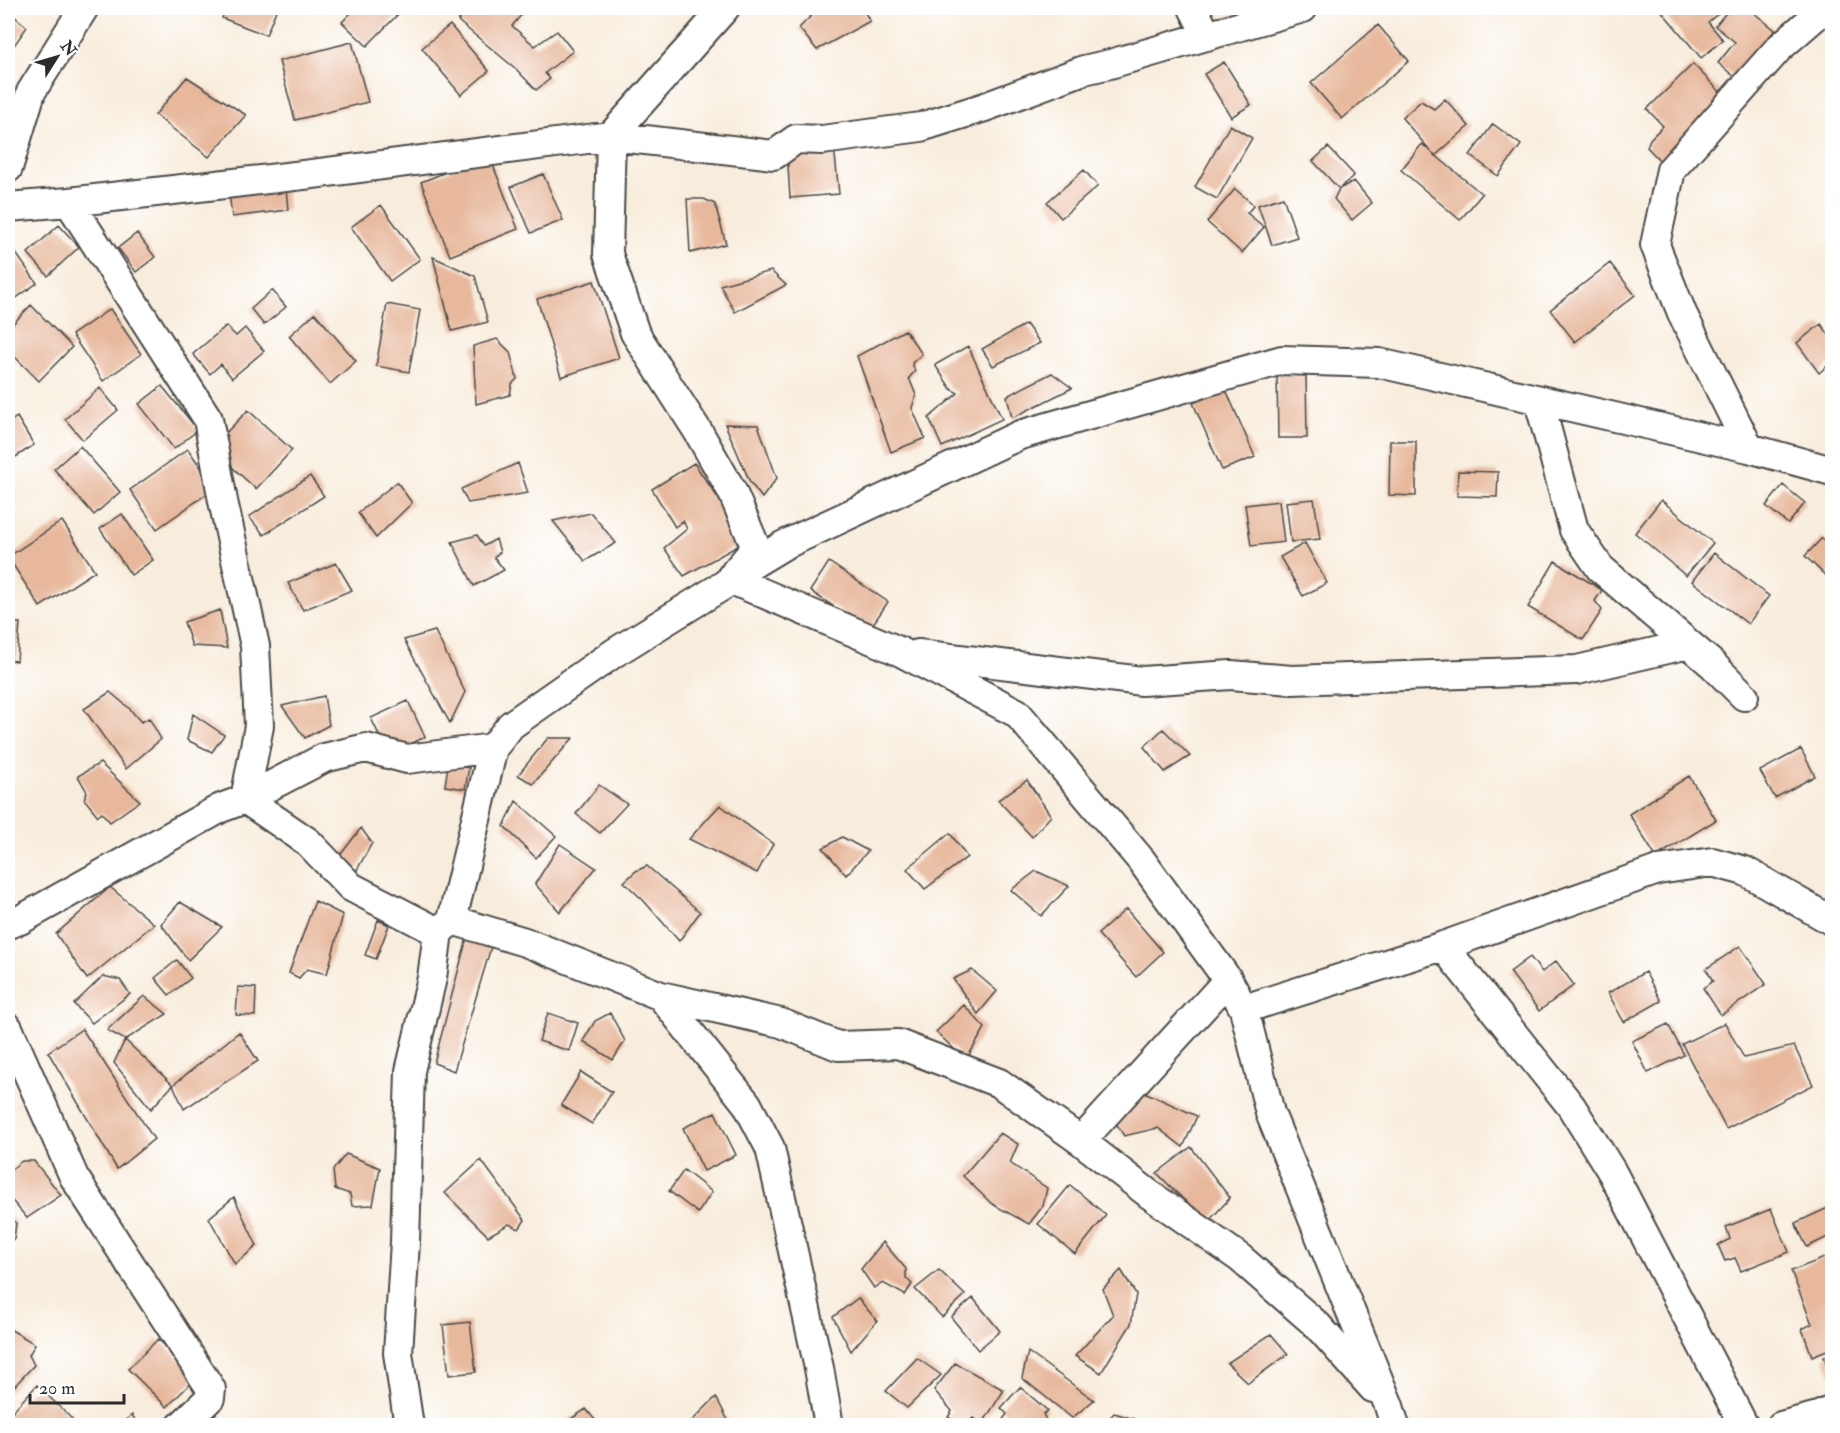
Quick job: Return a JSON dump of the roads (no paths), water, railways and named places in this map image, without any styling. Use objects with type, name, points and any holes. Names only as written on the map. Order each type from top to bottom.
[{"type":"street","points":[[8,168],[31,92],[84,8]]},
{"type":"street","points":[[725,8],[611,136],[608,254],[635,333],[699,433],[732,491],[756,548],[731,578]]},
{"type":"street","points":[[1193,8],[1207,36]]},
{"type":"street","points":[[8,207],[312,174],[611,136],[774,155],[796,139],[822,140],[921,127],[985,107],[1084,70],[1303,8]]},
{"type":"street","points":[[1749,448],[1682,313],[1655,245],[1671,170],[1779,48],[1825,8]]},
{"type":"street","points":[[69,202],[208,419],[223,501],[255,646],[260,726],[245,799]]},
{"type":"street","points":[[409,1425],[398,1353],[405,1242],[410,1071],[445,926],[493,748],[511,725],[614,653],[784,545],[1020,435],[1282,360],[1378,363],[1749,448],[1833,471]]},
{"type":"street","points":[[1539,401],[1574,530],[1600,568],[1689,644],[1744,696]]},
{"type":"street","points":[[731,578],[902,652],[1017,713],[1141,860],[1228,980],[1244,1009],[1270,1113],[1392,1416]]},
{"type":"street","points":[[902,652],[1143,681],[1231,675],[1293,680],[1576,670],[1689,644]]},
{"type":"street","points":[[8,924],[20,920],[221,808],[245,799],[324,758],[366,748],[407,759],[493,748]]},
{"type":"street","points":[[245,799],[308,842],[351,887],[445,926],[525,942],[662,996],[781,1023],[838,1046],[898,1044],[999,1083],[1240,1258],[1317,1325],[1392,1416]]},
{"type":"street","points":[[1244,1009],[1443,946],[1658,870],[1712,862],[1745,871],[1833,921]]},
{"type":"street","points":[[1443,946],[1571,1106],[1612,1172],[1744,1425]]},
{"type":"street","points":[[1081,1141],[1228,980]]},
{"type":"street","points":[[662,996],[747,1104],[770,1148],[819,1368],[829,1425]]},
{"type":"street","points":[[8,1028],[74,1177],[211,1389],[210,1398],[181,1425]]},
{"type":"street","points":[[1781,1425],[1833,1410]]}]
